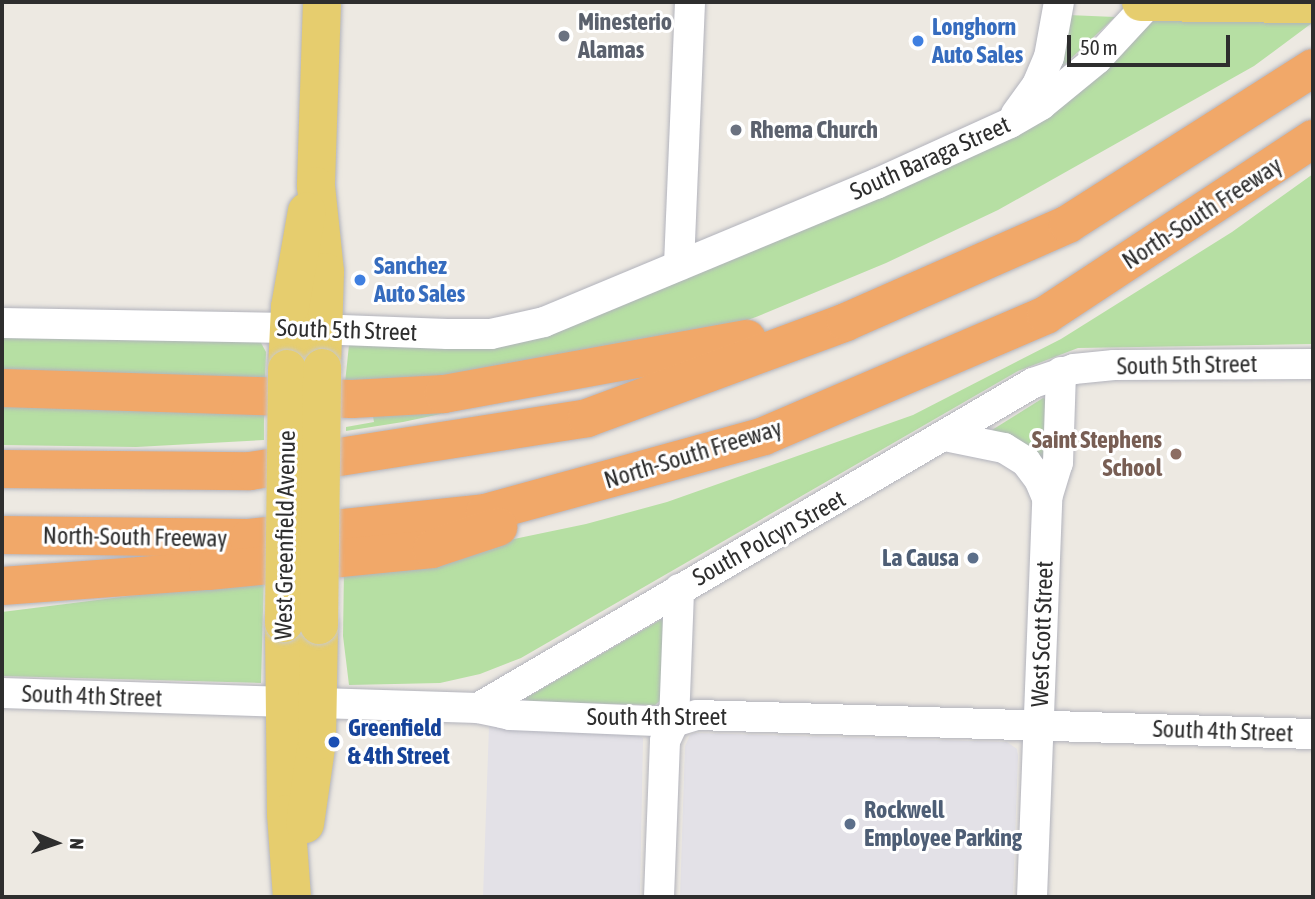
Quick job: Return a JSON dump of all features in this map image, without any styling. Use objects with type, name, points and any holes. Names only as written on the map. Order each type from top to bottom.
[{"type":"highway","points":[[2,469],[250,471],[587,418],[846,322],[1068,224],[1313,68]]},
{"type":"highway","name":"North-South Freeway","points":[[2,535],[249,538],[485,513],[764,436],[1046,315],[1312,140]]},
{"type":"highway","points":[[2,388],[352,399],[444,394],[846,322]]},
{"type":"highway","points":[[2,586],[208,571],[432,549],[764,436]]},
{"type":"highway","points":[[2,606],[208,571]]},
{"type":"main road","name":"West Greenfield Avenue","points":[[292,892],[286,814],[301,704],[306,328],[325,272],[316,186],[322,2]]},
{"type":"main road","points":[[1141,2],[1313,4]]},
{"type":"street","points":[[679,265],[690,2]]},
{"type":"street","points":[[1010,123],[1037,85],[1049,57],[1059,2]]},
{"type":"street","name":"South Baraga Street","points":[[679,265],[876,184],[1010,123],[1066,85],[1097,59],[1150,2]]},
{"type":"street","name":"South 5th Street","points":[[2,323],[491,334],[544,322],[679,265]]},
{"type":"street","name":"South 5th Street","points":[[1061,372],[1114,365],[1313,364]]},
{"type":"street","name":"South Polcyn Street","points":[[478,708],[1033,383],[1061,372]]},
{"type":"street","name":"West Scott Street","points":[[1032,897],[1047,498],[1058,463],[1061,372]]},
{"type":"street","points":[[946,436],[1004,448],[1026,463],[1039,479],[1047,498]]},
{"type":"street","points":[[659,897],[665,741],[674,722],[679,589]]},
{"type":"street","name":"South 4th Street","points":[[2,693],[478,708],[510,715],[674,722],[696,715],[1313,734]]},
{"type":"shaded area","points":[[489,726],[630,731],[643,738],[640,897],[483,897]]},
{"type":"shaded area","name":"Rockwell Employee Parking","points":[[695,733],[1007,742],[1017,749],[1018,756],[1013,897],[680,897],[685,746],[690,735]]},
{"type":"green space","points":[[1068,15],[1115,17],[1063,66],[1061,64]]},
{"type":"green space","points":[[1157,18],[1312,23],[1254,66],[998,210],[886,263],[756,317],[702,336],[542,369],[345,383],[349,345],[436,345],[835,214],[1144,29]]},
{"type":"green space","points":[[1313,174],[1313,344],[1078,348],[1018,371],[521,658],[480,674],[440,683],[349,685],[343,636],[344,568],[466,549],[586,524],[667,502],[913,415],[1061,339],[1232,232]]},
{"type":"green space","points":[[2,333],[260,341],[266,352],[265,380],[2,372]]},
{"type":"green space","points":[[1043,398],[1047,399],[1044,463],[992,430]]},
{"type":"green space","points":[[2,399],[264,414],[264,440],[136,447],[2,445]]},
{"type":"green space","points":[[478,406],[346,431],[346,427],[374,422],[372,411]]},
{"type":"green space","points":[[264,575],[261,683],[2,676],[2,612]]},
{"type":"green space","points":[[662,619],[665,620],[661,700],[655,705],[525,702],[526,698]]},
{"type":"place","name":"Minesterio Alamas","points":[[564,36]]},
{"type":"place","name":"Longhorn Auto Sales","points":[[918,41]]},
{"type":"place","name":"Rhema Church","points":[[736,130]]},
{"type":"place","name":"Sanchez Auto Sales","points":[[360,280]]},
{"type":"place","name":"Saint Stephens School","points":[[1176,454]]},
{"type":"place","name":"La Causa","points":[[973,558]]},
{"type":"place","name":"Greenfield & 4th Street","points":[[334,742]]},
{"type":"place","name":"Rockwell Employee Parking","points":[[850,824]]}]
